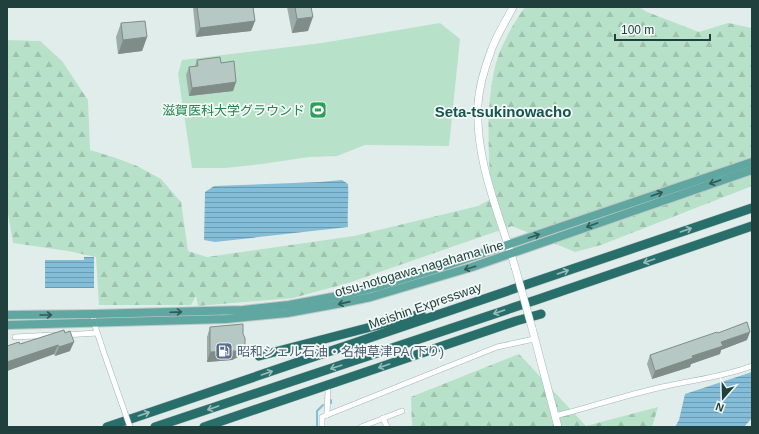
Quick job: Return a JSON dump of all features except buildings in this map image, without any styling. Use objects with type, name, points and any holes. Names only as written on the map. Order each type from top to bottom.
[{"type":"highway","name":"Meishin Expressway","points":[[107,427],[752,208]]},
{"type":"highway","points":[[155,427],[536,300],[752,226]]},
{"type":"highway","points":[[259,356],[478,300]]},
{"type":"highway","points":[[204,427],[516,321],[541,314]]},
{"type":"main road","name":"otsu-notogawa-nagahama line","points":[[7,315],[243,310],[289,305],[343,296],[380,286],[508,245],[752,162]]},
{"type":"main road","name":"otsu-notogawa-nagahama line","points":[[7,325],[226,319],[287,313],[371,297],[472,267],[752,170]]},
{"type":"street","points":[[513,7],[491,49],[481,84],[478,103],[480,145],[490,192],[511,253],[558,427]]},
{"type":"street","points":[[93,314],[97,333],[130,427]]},
{"type":"street","points":[[15,337],[97,333]]},
{"type":"street","points":[[322,427],[322,417],[497,347],[534,339]]},
{"type":"street","points":[[556,416],[662,387],[710,378],[752,366]]},
{"type":"street","points":[[327,415],[328,391]]},
{"type":"street","points":[[361,427],[402,411]]},
{"type":"street","points":[[384,418],[387,427]]},
{"type":"green space","points":[[525,7],[639,7],[647,12],[699,32],[728,23],[752,28],[752,186],[601,245],[575,252],[512,226],[348,283],[293,298],[198,306],[196,296],[191,305],[99,305],[96,257],[68,251],[13,243],[7,207],[7,40],[40,41],[62,61],[88,100],[90,150],[137,166],[161,179],[181,202],[188,251],[207,257],[354,236],[478,206],[491,199],[488,133],[492,83],[497,59],[512,28]]},
{"type":"green space","name":"滋賀医科大学グラウンド","points":[[440,23],[460,39],[449,146],[365,145],[337,156],[309,157],[225,168],[192,168],[178,74],[182,60],[322,43]]},
{"type":"green space","points":[[519,354],[586,426],[658,407],[652,427],[412,427],[411,397]]},
{"type":"water","points":[[342,180],[348,184],[348,227],[215,242],[204,240],[205,192],[214,186]]},
{"type":"water","points":[[84,257],[94,257],[94,288],[45,288],[45,260],[84,260]]},
{"type":"water","points":[[752,372],[752,418],[744,427],[675,427],[679,420],[685,394]]},
{"type":"waterway","points":[[317,427],[317,411],[323,405]]},
{"type":"place","name":"滋賀医科大学グラウンド","points":[[318,110]]},
{"type":"place","name":"昭和シェル石油・名神草津PA(下り)","points":[[224,351]]},
{"type":"district","name":"Seta-tsukinowacho","points":[[503,112]]}]
